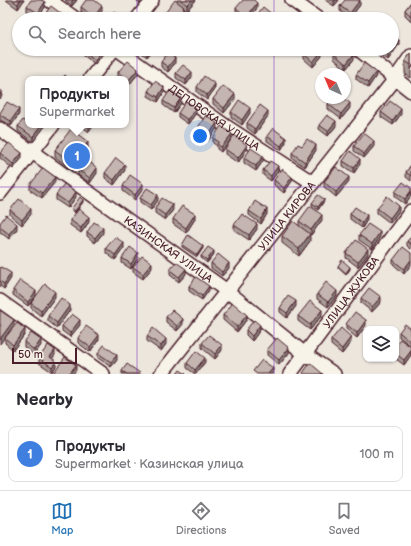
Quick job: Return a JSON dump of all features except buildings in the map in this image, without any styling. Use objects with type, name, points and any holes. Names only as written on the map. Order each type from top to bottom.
[{"type":"street","points":[[49,0],[66,12]]},
{"type":"street","points":[[143,12],[152,0]]},
{"type":"street","points":[[292,0],[308,12]]},
{"type":"street","points":[[92,76],[108,56]]},
{"type":"street","name":"ДЕПОВСКАЯ УЛИЦА","points":[[128,56],[227,127],[313,183]]},
{"type":"street","points":[[367,56],[411,92]]},
{"type":"street","name":"УЛИЦА КИРОВА","points":[[161,374],[395,79],[411,56]]},
{"type":"street","points":[[0,193],[51,128]]},
{"type":"street","name":"КАЗИНСКАЯ УЛИЦА","points":[[0,129],[227,291],[305,354],[334,374]]},
{"type":"street","name":"УЛИЦА ЖУКОВА","points":[[290,374],[411,211]]},
{"type":"street","points":[[0,301],[103,374]]},
{"type":"place","name":"Продукты","points":[[77,156]]}]
